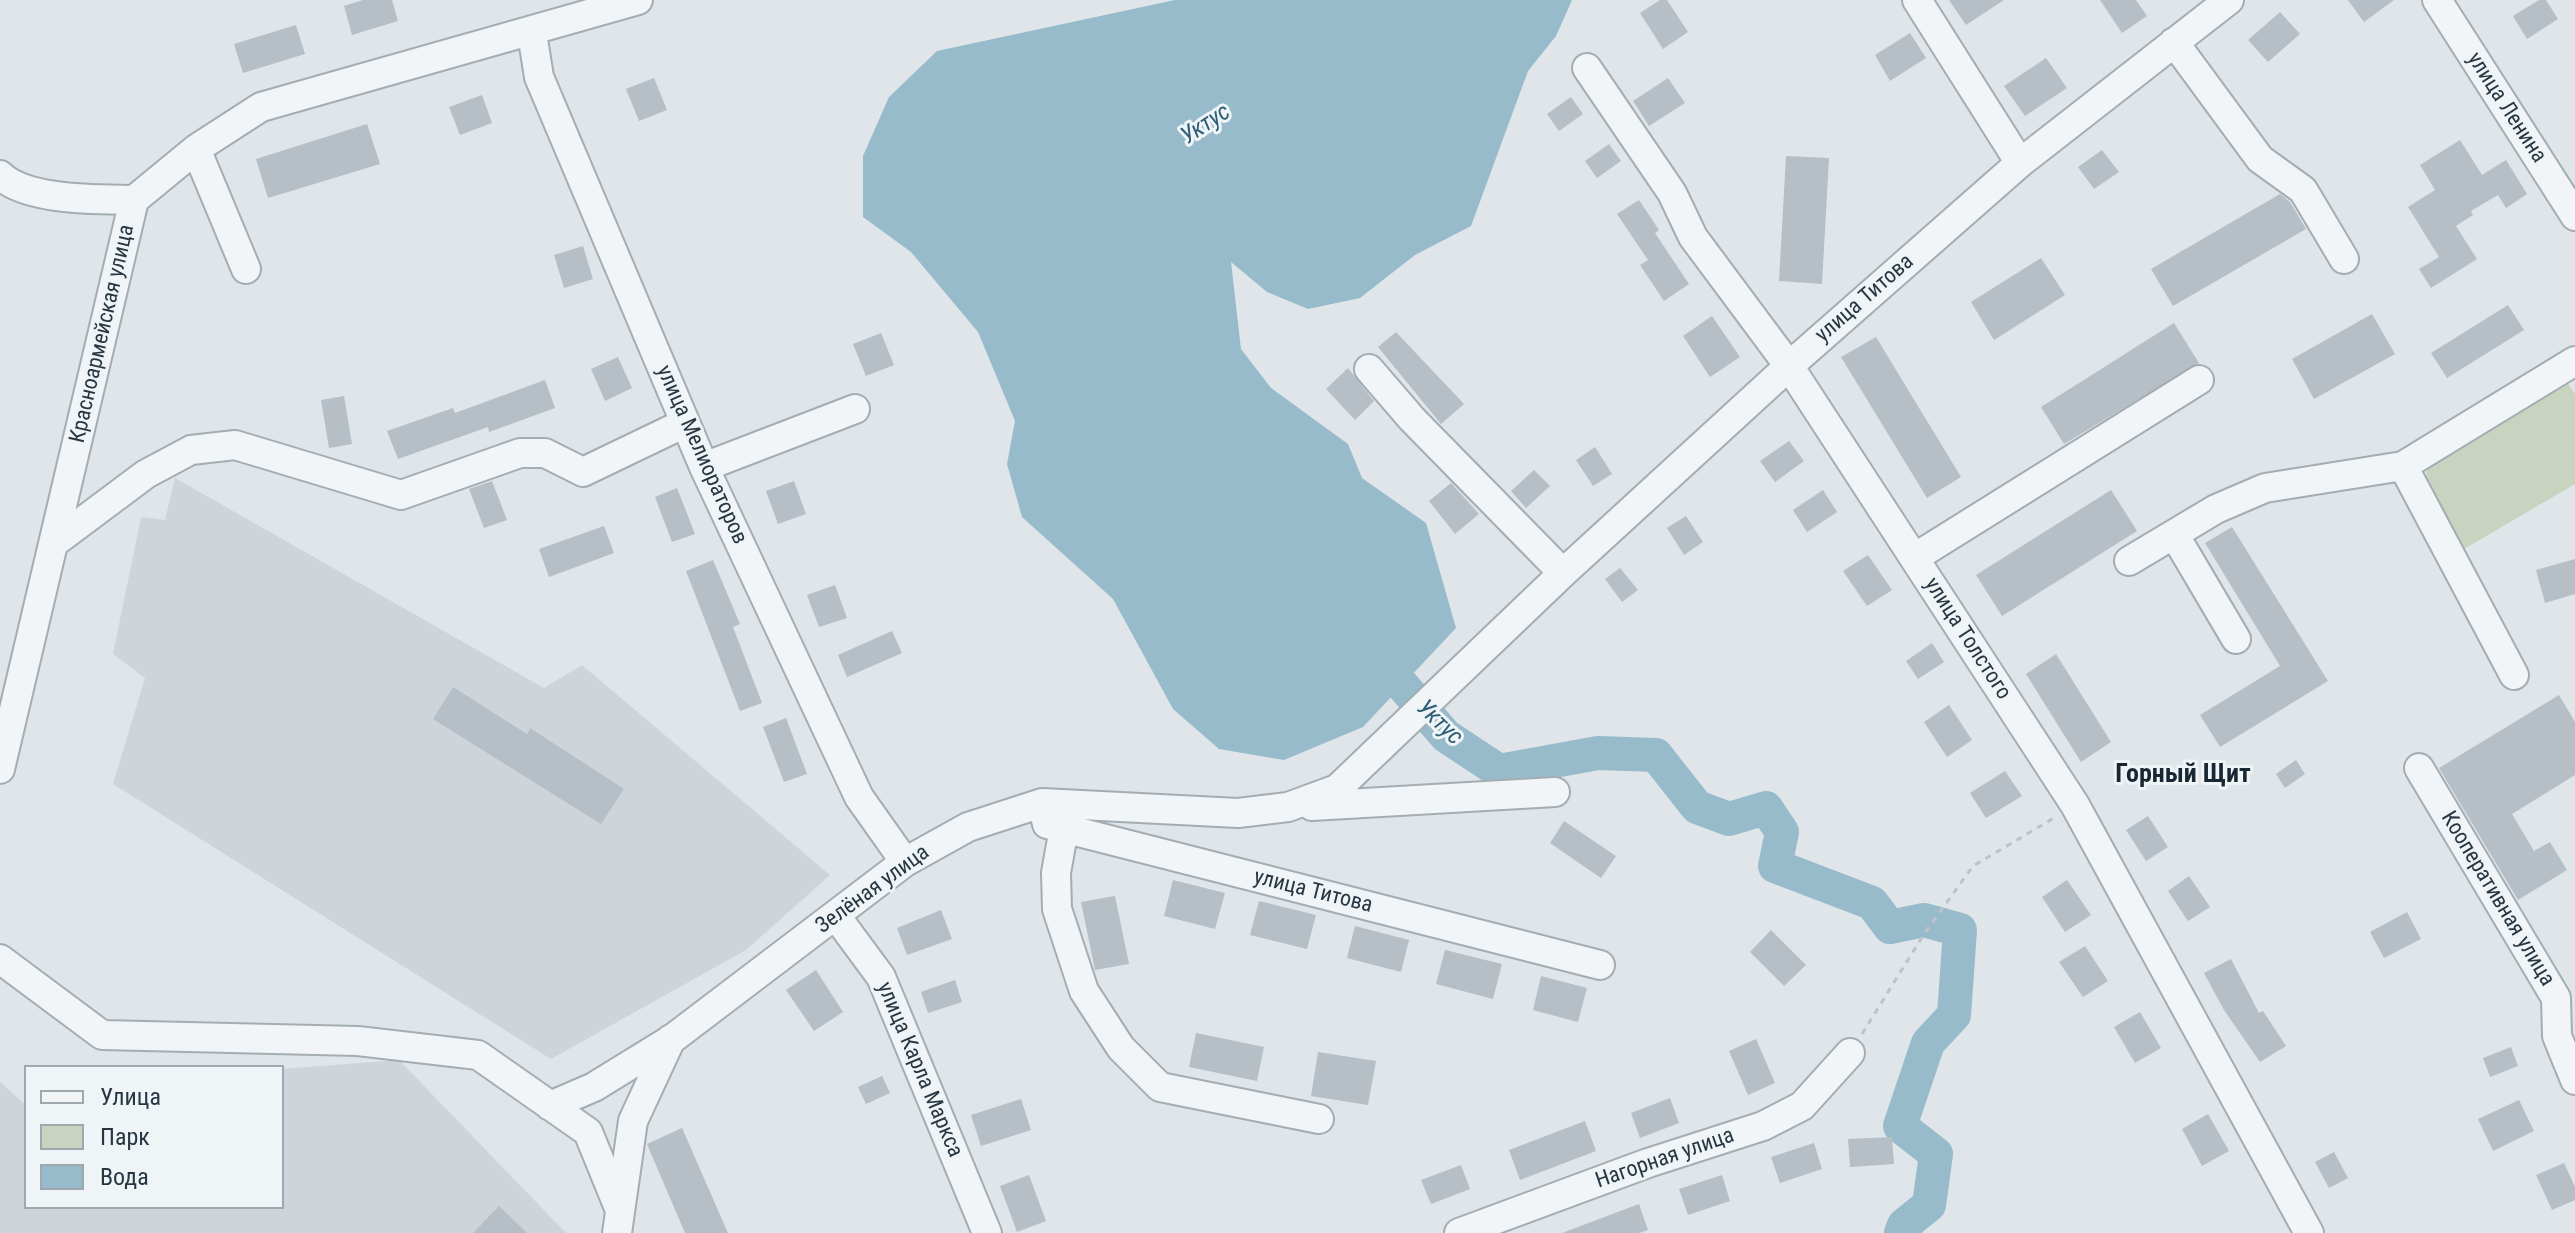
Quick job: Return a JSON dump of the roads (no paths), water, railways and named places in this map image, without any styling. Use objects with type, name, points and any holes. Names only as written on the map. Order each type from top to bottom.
[{"type":"street","name":"Красноармейская улица","points":[[0,769],[9,692],[55,542],[134,200],[196,149],[261,107],[532,33],[638,0]]},
{"type":"street","points":[[1917,0],[2020,163]]},
{"type":"street","name":"улица Титова","points":[[1337,789],[1563,573],[1789,366],[2020,163],[2229,0]]},
{"type":"street","name":"улица Ленина","points":[[2437,0],[2575,216]]},
{"type":"street","name":"улица Мелиораторов","points":[[532,33],[539,77],[704,467],[859,797],[905,862]]},
{"type":"street","points":[[2174,42],[2260,159],[2303,190],[2344,259]]},
{"type":"street","name":"улица Толстого","points":[[1587,68],[1672,193],[1693,237],[1789,366],[2075,805],[2309,1233]]},
{"type":"street","points":[[196,149],[246,269]]},
{"type":"street","points":[[4,188],[79,199],[134,200]]},
{"type":"street","points":[[2129,561],[2216,509],[2265,488],[2403,466],[2575,361]]},
{"type":"street","points":[[1369,369],[1412,419],[1563,573]]},
{"type":"street","points":[[1914,558],[2199,380]]},
{"type":"street","points":[[704,467],[855,409]]},
{"type":"street","points":[[55,542],[146,474],[191,450],[235,445],[401,495],[520,453],[545,453],[583,472],[685,423]]},
{"type":"street","points":[[2403,466],[2514,675]]},
{"type":"street","points":[[2174,534],[2236,639]]},
{"type":"street","name":"Кооперативная улица","points":[[2419,768],[2556,998],[2557,1036],[2575,1080]]},
{"type":"street","name":"Зелёная улица","points":[[550,1106],[594,1087],[672,1039],[905,862],[968,827],[1042,803],[1238,813],[1288,807],[1337,789]]},
{"type":"street","points":[[1288,807],[1555,792]]},
{"type":"street","points":[[1042,803],[1047,824],[1064,828],[1056,873],[1057,909],[1084,991],[1121,1048],[1160,1087],[1319,1119]]},
{"type":"street","name":"улица Титова","points":[[1064,828],[1600,965]]},
{"type":"street","name":"улица Карла Маркса","points":[[836,916],[881,977],[987,1233]]},
{"type":"street","points":[[1,956],[102,1035],[358,1041],[478,1055],[588,1132],[618,1220]]},
{"type":"street","points":[[618,1220],[633,1121],[672,1039]]},
{"type":"street","name":"Нагорная улица","points":[[1459,1233],[1648,1163],[1763,1126],[1802,1106],[1850,1053]]},
{"type":"water","points":[[1175,0],[1572,0],[1556,36],[1528,71],[1471,226],[1415,255],[1360,298],[1308,309],[1267,292],[1231,262],[1241,349],[1271,388],[1348,444],[1362,478],[1426,523],[1456,628],[1363,727],[1284,760],[1219,749],[1173,709],[1113,599],[1022,517],[1007,464],[1015,421],[978,332],[911,252],[863,217],[863,156],[889,97],[937,51]]},
{"type":"waterway","name":"Уктус","points":[[1373,651],[1446,736],[1499,771],[1598,753],[1656,755],[1697,807],[1729,819],[1766,808],[1782,832],[1775,866],[1872,903],[1890,927],[1924,920],[1960,930],[1954,1015],[1928,1043],[1900,1126],[1936,1154],[1929,1205],[1904,1225],[1901,1233]]},
{"type":"district","name":"Горный Щит","points":[[2183,775]]}]
